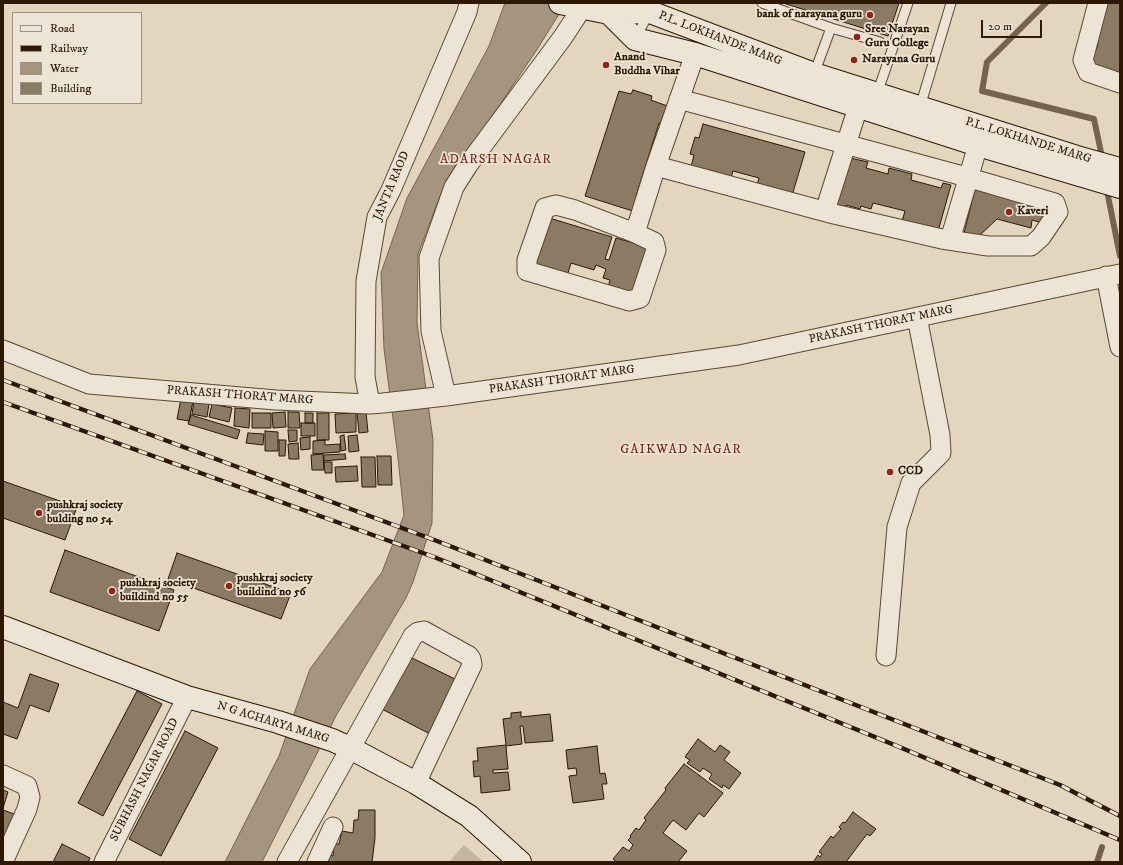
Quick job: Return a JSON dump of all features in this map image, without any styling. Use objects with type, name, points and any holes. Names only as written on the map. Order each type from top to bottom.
[{"type":"main road","points":[[573,6],[609,13]]},
{"type":"main road","name":"P.L. LOKHANDE MARG","points":[[609,13],[652,8],[814,74],[877,94],[917,116],[978,145],[1118,174]]},
{"type":"main road","name":"P.L. LOKHANDE MARG","points":[[609,13],[636,39],[695,54],[858,107],[917,116],[1077,157],[1118,174]]},
{"type":"main road","name":"N G ACHARYA MARG","points":[[3,628],[187,697],[278,722],[341,744],[416,783],[468,816],[517,861]]},
{"type":"street","name":"JANTA RAOD","points":[[377,403],[365,377],[366,281],[377,217],[391,190],[467,12],[469,3]]},
{"type":"street","points":[[1098,3],[1083,60],[1088,72],[1120,83]]},
{"type":"street","points":[[441,397],[431,330],[429,258],[454,187],[468,165],[563,37],[573,6]]},
{"type":"street","points":[[635,233],[656,166],[695,54]]},
{"type":"street","points":[[656,166],[826,211],[950,240],[988,246],[1031,246],[1041,237],[1058,212],[1055,203],[968,177],[679,99]]},
{"type":"street","points":[[826,211],[858,107]]},
{"type":"street","points":[[950,240],[978,145]]},
{"type":"street","points":[[556,205],[575,210],[635,233],[654,242],[656,250],[640,298],[629,301],[527,271],[527,260],[545,208],[556,205]]},
{"type":"street","name":"PRAKASH THORAT MARG","points":[[3,350],[89,384],[276,400],[377,403],[441,397],[739,355],[1113,275]]},
{"type":"street","points":[[1113,275],[1120,347]]},
{"type":"street","points":[[886,656],[897,527],[911,483],[941,452],[940,435],[917,317]]},
{"type":"street","points":[[287,862],[341,744],[413,636],[418,632],[424,631],[468,656],[471,659],[472,665],[416,783]]},
{"type":"street","name":"SUBHASH NAGAR ROAD","points":[[104,862],[187,697]]},
{"type":"street","points":[[3,775],[27,786],[30,797],[27,809],[3,862]]},
{"type":"street","points":[[317,862],[333,827]]},
{"type":"lane","points":[[762,3],[831,28],[880,42]]},
{"type":"lane","points":[[877,94],[908,3]]},
{"type":"lane","points":[[917,116],[951,3]]},
{"type":"lane","points":[[636,39],[652,8]]},
{"type":"lane","points":[[814,74],[831,28]]},
{"type":"shaded area","points":[[464,845],[484,862],[449,862]]},
{"type":"water","points":[[505,3],[566,3],[536,51],[442,191],[418,254],[417,323],[433,440],[432,523],[413,582],[406,598],[337,714],[262,862],[225,862],[279,756],[310,669],[382,572],[404,515],[384,349],[381,273],[407,198],[489,46]]},
{"type":"building","points":[[783,3],[899,3],[888,36]]},
{"type":"building","points":[[1103,3],[1120,3],[1120,75],[1089,61],[1092,49],[1096,50],[1098,44],[1094,43],[1101,10],[1106,11],[1107,8],[1102,7]]},
{"type":"building","points":[[633,90],[652,96],[651,100],[670,107],[664,125],[659,123],[636,196],[641,197],[636,212],[585,196],[619,91],[631,94]]},
{"type":"building","points":[[703,124],[805,152],[791,199],[756,189],[759,178],[733,171],[730,182],[690,171],[694,155],[690,154],[695,137],[699,138]]},
{"type":"building","points":[[850,158],[868,162],[866,168],[888,174],[889,168],[912,174],[911,180],[941,188],[943,183],[951,185],[937,235],[902,221],[905,211],[873,203],[871,209],[861,206],[860,209],[846,205],[845,209],[836,207]]},
{"type":"building","name":"Kaveri","points":[[976,185],[1051,205],[1046,224],[1032,220],[1031,228],[997,219],[978,237],[964,233]]},
{"type":"building","points":[[546,217],[612,237],[605,259],[609,260],[616,238],[651,248],[637,296],[608,287],[610,280],[603,278],[606,269],[596,265],[594,270],[571,263],[567,276],[532,266]]},
{"type":"building","points":[[181,399],[193,401],[189,421],[177,419]]},
{"type":"building","points":[[194,401],[209,404],[207,417],[192,414]]},
{"type":"building","points":[[212,404],[232,408],[229,422],[209,417]]},
{"type":"building","points":[[235,408],[250,409],[249,428],[234,426]]},
{"type":"building","points":[[285,412],[286,427],[273,428],[272,413]]},
{"type":"building","points":[[288,412],[299,412],[300,428],[288,428]]},
{"type":"building","points":[[366,412],[368,432],[359,433],[357,413]]},
{"type":"building","points":[[252,413],[271,413],[271,428],[252,428]]},
{"type":"building","points":[[305,413],[313,413],[313,423],[305,423]]},
{"type":"building","points":[[317,413],[329,413],[329,440],[317,440]]},
{"type":"building","points":[[356,413],[356,432],[336,433],[335,414]]},
{"type":"building","points":[[191,415],[240,430],[237,439],[188,424]]},
{"type":"building","points":[[301,423],[315,423],[315,436],[301,436]]},
{"type":"building","points":[[288,430],[297,430],[297,441],[289,442]]},
{"type":"building","points":[[265,431],[278,432],[278,451],[265,451]]},
{"type":"building","points":[[248,433],[264,434],[263,445],[246,443]]},
{"type":"building","points":[[344,435],[346,450],[341,451],[340,436]]},
{"type":"building","points":[[357,435],[359,451],[349,452],[348,436]]},
{"type":"building","points":[[310,437],[310,449],[301,450],[300,438]]},
{"type":"building","points":[[279,440],[286,440],[285,456],[279,456]]},
{"type":"building","points":[[325,440],[325,445],[340,444],[340,452],[313,454],[313,441]]},
{"type":"building","points":[[298,443],[299,459],[289,459],[288,444]]},
{"type":"building","points":[[323,454],[324,470],[312,470],[311,455]]},
{"type":"building","points":[[345,454],[346,459],[324,461],[324,455]]},
{"type":"building","points":[[377,456],[391,456],[392,485],[378,485]]},
{"type":"building","points":[[361,457],[375,457],[376,487],[362,487]]},
{"type":"building","points":[[324,462],[332,462],[332,473],[325,473]]},
{"type":"building","points":[[357,466],[358,481],[336,482],[335,467]]},
{"type":"building","name":"pushkraj society bulding no 54","points":[[3,481],[77,507],[65,540],[3,518]]},
{"type":"building","name":"pushkraj society buildind no 55","points":[[65,550],[174,590],[159,631],[50,592]]},
{"type":"building","name":"pushkraj society buildind no 56","points":[[177,553],[291,593],[281,619],[168,579]]},
{"type":"building","points":[[408,656],[455,679],[430,734],[378,707]]},
{"type":"building","points":[[30,674],[59,684],[49,712],[30,705],[17,739],[3,734],[3,702],[18,708]]},
{"type":"building","points":[[137,691],[162,704],[103,816],[78,803]]},
{"type":"building","points":[[521,712],[521,717],[550,714],[553,741],[525,743],[523,726],[520,726],[522,744],[506,746],[508,769],[493,770],[493,773],[508,772],[510,790],[481,793],[480,776],[474,777],[473,761],[478,761],[477,748],[506,745],[503,719],[511,718],[511,713]]},
{"type":"building","points":[[185,731],[218,748],[161,856],[129,839]]},
{"type":"building","points":[[698,739],[715,752],[720,745],[730,752],[724,760],[741,773],[729,789],[723,785],[722,788],[709,779],[712,774],[703,768],[700,772],[687,763],[690,760],[685,757]]},
{"type":"building","points":[[597,746],[600,774],[605,773],[607,784],[602,784],[604,799],[573,803],[569,776],[577,775],[576,768],[568,769],[566,750]]},
{"type":"building","points":[[684,764],[723,793],[704,817],[699,813],[686,830],[673,820],[663,833],[687,851],[678,862],[617,862],[613,859],[623,847],[629,851],[633,845],[628,840],[631,837],[630,836],[636,828],[639,830],[646,820],[644,818]]},
{"type":"building","points":[[3,790],[8,792],[3,808]]},
{"type":"building","points":[[3,810],[17,815],[3,855]]},
{"type":"building","points":[[359,810],[375,810],[375,838],[372,862],[326,862],[327,854],[333,856],[334,844],[339,844],[342,831],[353,833],[354,820],[358,820]]},
{"type":"building","points":[[853,812],[876,829],[870,836],[867,834],[846,862],[815,862],[814,861],[818,855],[820,857],[822,854],[819,852],[831,836],[833,838],[841,829],[839,827],[843,822],[845,823]]},
{"type":"building","points":[[62,844],[90,858],[88,862],[53,862]]},
{"type":"waterway","points":[[1046,3],[987,62],[982,91],[1094,119],[1101,152]]},
{"type":"waterway","points":[[1107,191],[1120,256]]},
{"type":"waterway","points":[[1097,862],[1102,847]]},
{"type":"railway","points":[[3,380],[437,541],[1060,785],[1120,816]]},
{"type":"railway","points":[[3,402],[434,557],[897,746],[1120,840]]},
{"type":"place","name":"bank of narayana guru","points":[[870,15]]},
{"type":"place","name":"Sree Narayan Guru College","points":[[857,37]]},
{"type":"place","name":"Narayana Guru","points":[[854,60]]},
{"type":"place","name":"Anand Buddha Vihar","points":[[606,65]]},
{"type":"place","name":"Kaveri","points":[[1009,212]]},
{"type":"place","name":"CCD","points":[[890,472]]},
{"type":"place","name":"pushkraj society bulding no 54","points":[[39,513]]},
{"type":"place","name":"pushkraj society buildind no 56","points":[[229,586]]},
{"type":"place","name":"pushkraj society buildind no 55","points":[[112,591]]},
{"type":"district","name":"ADARSH NAGAR","points":[[496,160]]},
{"type":"district","name":"GAIKWAD NAGAR","points":[[681,450]]}]
